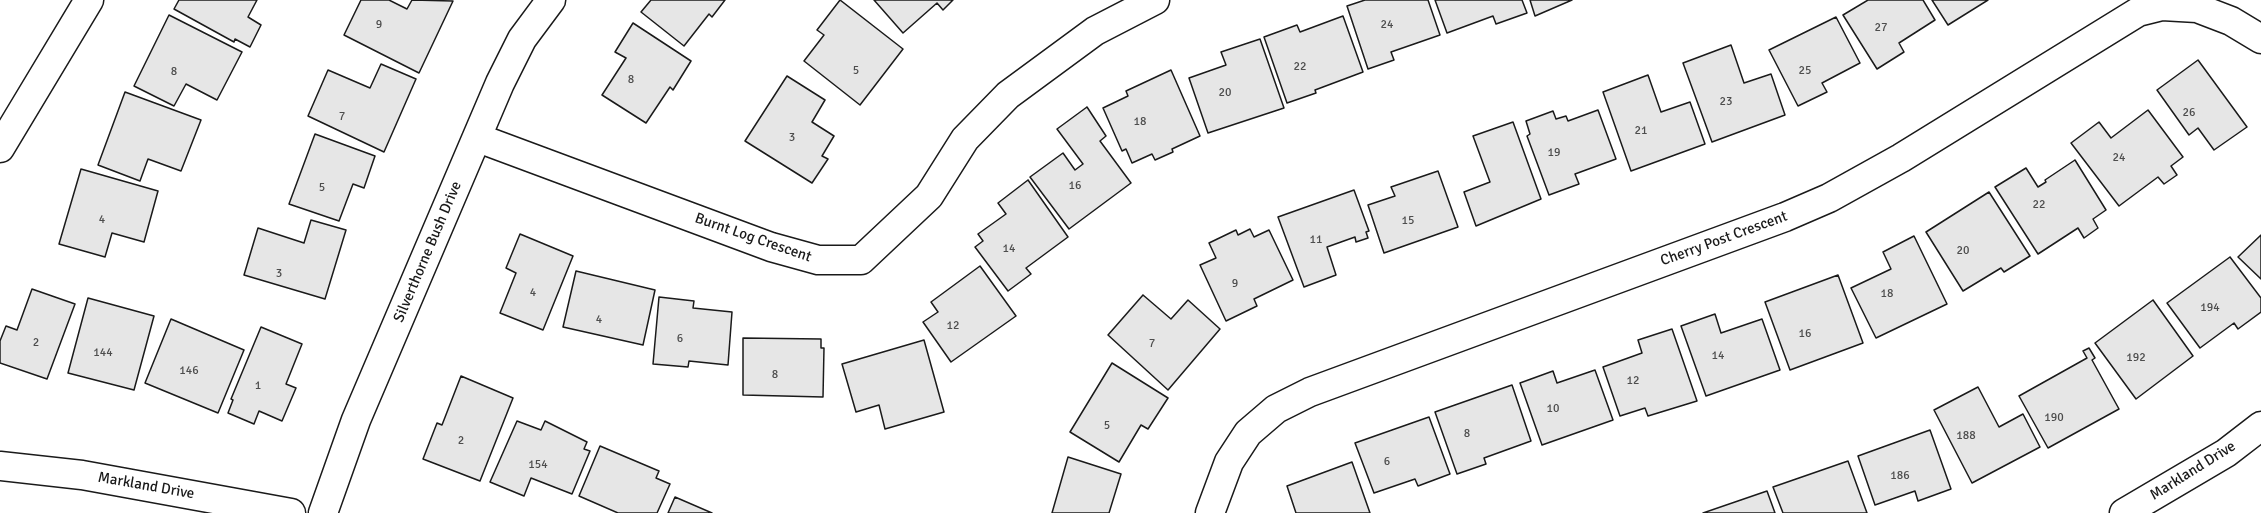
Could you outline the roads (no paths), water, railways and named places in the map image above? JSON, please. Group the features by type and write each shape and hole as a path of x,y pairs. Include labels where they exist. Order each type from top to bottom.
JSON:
{"street":[{"path":"0,148 89,0"},
{"name":"Silverthorne Bush Drive","path":"323,513 356,420 500,83 522,39 551,0"},
{"name":"Burnt Log Crescent","path":"478,138 771,247 818,260 861,260 929,196 965,139 1008,95 1095,31 1155,0"},
{"name":"Cherry Post Crescent","path":"1210,513 1229,462 1248,433 1275,409 1310,392 1785,217 1829,198 1901,158 2138,12 2162,6 2197,8 2231,21 2261,39"},
{"name":"Markland Drive","path":"2124,513 2226,453 2261,426"},
{"name":"Markland Drive","path":"0,466 82,475 286,512"}]}
